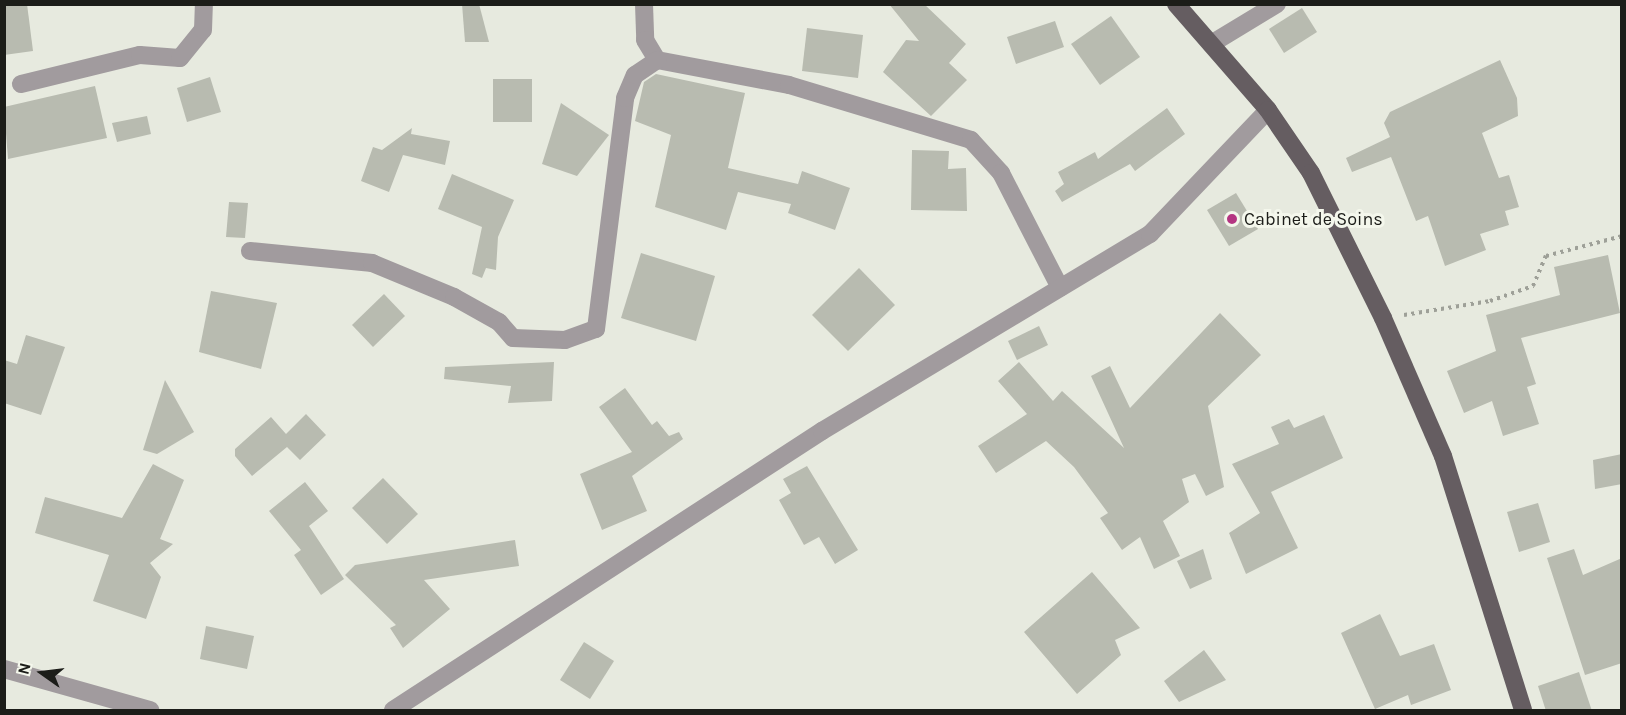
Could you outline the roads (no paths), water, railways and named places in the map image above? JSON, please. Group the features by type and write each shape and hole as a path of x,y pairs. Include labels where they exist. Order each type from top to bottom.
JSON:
{"main road":[{"path":"1176,4 1268,110 1311,173 1383,318 1443,456 1523,711"}],"street":[{"path":"21,84 140,55 180,58 203,30 204,4"},
{"path":"644,4 645,39 657,60"},
{"path":"1211,44 1277,4"},
{"path":"250,251 372,263 454,297 499,322 513,338 565,340 596,329 625,98 634,75 657,60 789,86 971,140 1001,173 1060,288"},
{"path":"393,711 822,431 1150,234 1268,110"},
{"path":"4,669 150,711"}],"place":[{"name":"Cabinet de Soins","path":"1232,219"}]}
